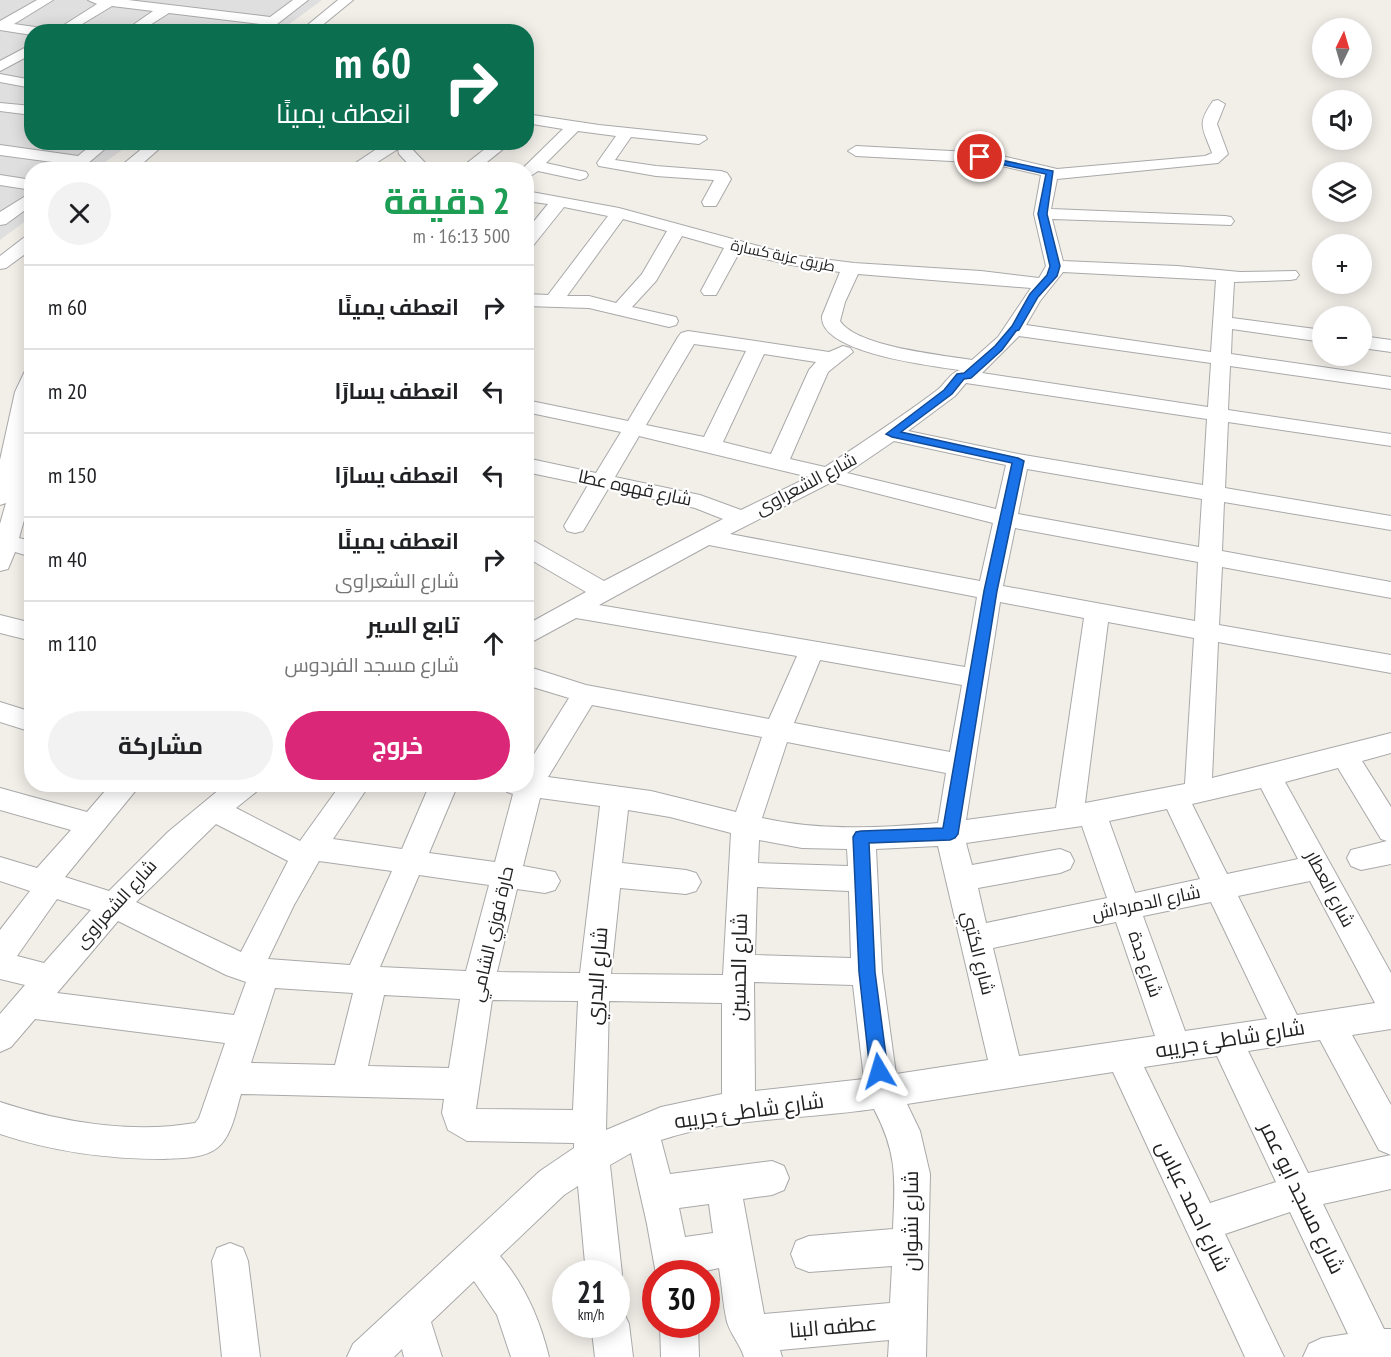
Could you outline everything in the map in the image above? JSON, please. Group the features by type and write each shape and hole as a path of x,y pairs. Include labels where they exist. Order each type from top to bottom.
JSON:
{"street":[{"path":"1,31 46,0"},
{"path":"95,0 273,21"},
{"path":"183,10 199,0"},
{"path":"315,24 346,0"},
{"path":"72,24 111,1"},
{"path":"275,3 298,2"},
{"path":"268,24 298,2"},
{"path":"141,24 166,8"},
{"path":"200,23 207,24"},
{"path":"1,31 24,32"},
{"path":"1,31 24,36"},
{"path":"0,67 24,53"},
{"path":"0,78 24,82"},
{"path":"0,96 24,85"},
{"path":"856,151 989,158 1050,173 1166,166 1212,160 1220,154 1208,125 1211,112 1218,104"},
{"path":"0,106 24,108"},
{"path":"534,121 626,133 699,139"},
{"path":"534,167 573,127"},
{"path":"626,133 605,163 656,171 721,176 723,178 710,202"},
{"path":"0,150 60,162"},
{"path":"79,162 95,150"},
{"path":"134,162 149,150"},
{"path":"370,162 396,150"},
{"path":"385,162 400,150"},
{"path":"477,162 494,150"},
{"path":"534,170 580,174"},
{"path":"1050,173 1043,222 1049,275 1177,271 1225,276 1290,275"},
{"path":"0,180 24,183"},
{"name":"طريق عزبة كسارة","path":"534,197 619,213 790,260 851,269 990,277 1049,275"},
{"path":"534,233 560,201"},
{"path":"554,300 619,213"},
{"path":"0,264 18,218"},
{"path":"1043,222 1225,221"},
{"path":"1043,222 1108,231"},
{"path":"621,308 650,277 677,229"},
{"path":"710,291 734,246"},
{"path":"851,269 833,310 832,326 850,340 969,372 1217,414 1391,440"},
{"name":"شارع الشعراوى","path":"534,625 571,609 705,537 827,476 892,434 948,392 998,348 1012,329 1016,328 1031,300 1049,275"},
{"path":"1225,276 1207,630 1186,795 1219,888 1289,1031"},
{"path":"534,300 589,302 669,321"},
{"path":"1223,322 1312,334"},
{"path":"1012,329 1391,384"},
{"path":"575,526 688,337 831,358"},
{"path":"1372,343 1391,346"},
{"path":"711,445 758,346"},
{"path":"777,462 819,370 831,358 857,349 880,348"},
{"path":"24,398 3,552 24,550"},
{"path":"534,408 711,445 827,476 1006,519 1391,590"},
{"path":"892,434 1018,461 1391,523"},
{"path":"0,498 15,453"},
{"path":"950,834 990,591 1018,461"},
{"name":"شارع قهوه عطا","path":"534,467 700,502 740,519"},
{"path":"705,537 1097,612 1391,664"},
{"path":"534,551 603,591"},
{"path":"571,609 976,678"},
{"path":"1081,815 1097,612"},
{"path":"0,624 24,630"},
{"name":"شارع الحسين","path":"739,1109 738,978 745,826 777,731 812,651"},
{"path":"534,678 585,694 962,765"},
{"name":"حارة فوزي الشامي","path":"534,769 585,694"},
{"path":"0,712 24,720"},
{"path":"534,786 671,806 745,826 802,836 950,834 1081,815 1186,795 1391,743"},
{"path":"1345,756 1391,831"},
{"name":"شارع العطار","path":"1268,776 1318,867 1390,1013"},
{"path":"0,954 47,883 121,792"},
{"name":"شارع الشعراوى","path":"0,1037 114,905 162,854 213,809 236,792"},
{"path":"0,1118 38,1130 89,1140 142,1143 198,1140 205,1137 213,1128 245,1031 256,971 271,918 308,853 351,792"},
{"path":"348,1081 366,980 410,862 441,792"},
{"name":"حارة فوزي الشامي","path":"522,792 506,875 478,986 459,1116 461,1121 467,1125 590,1141"},
{"name":"شارع البدري","path":"603,1260 590,1141 594,987 615,797"},
{"path":"0,799 92,825"},
{"path":"213,809 308,853 410,862 545,881"},
{"name":"شارع جدة","path":"1081,815 1125,908 1175,1048"},
{"name":"شارع الكتبي","path":"950,834 1007,1073"},
{"path":"861,837 867,972 882,1091"},
{"path":"1361,858 1391,852"},
{"path":"960,879 1060,861"},
{"name":"شارع الدمرداش","path":"975,939 1318,867"},
{"path":"0,869 114,905 256,971 478,986 594,987 867,972"},
{"path":"606,874 686,882"},
{"path":"742,874 863,879"},
{"path":"0,965 51,978"},
{"path":"28,1004 245,1031"},
{"name":"شارع شاطئ جريبه","path":"366,1357 552,1183 590,1141 642,1130 699,1114 801,1104 1289,1031 1390,1013"},
{"path":"1328,1024 1391,1138"},
{"name":"شارع مسجد ابو عمر","path":"1226,1040 1299,1192 1381,1351"},
{"name":"شارع احمد عباس","path":"1121,1056 1265,1357"},
{"path":"229,1078 463,1084"},
{"name":"شارع نشوان","path":"882,1091 903,1131 911,1159 912,1246 907,1357"},
{"path":"642,1130 672,1260"},
{"path":"1201,1224 1299,1192 1391,1172"},
{"path":"658,1193 772,1178"},
{"path":"723,1184 746,1322 759,1345"},
{"path":"810,1254 912,1246"},
{"path":"691,1260 734,1248"},
{"path":"475,1256 496,1279 509,1299 520,1321 530,1357"},
{"path":"230,1261 241,1357"},
{"path":"411,1316 423,1357"},
{"name":"عطفه البنا","path":"759,1345 910,1320"},
{"path":"612,1338 614,1357"},
{"path":"679,1338 680,1357"},
{"path":"1322,1357 1381,1351"}],"shaded area":[{"path":"0,0 322,0 289,24 24,24 24,150 122,150 105,162 24,162 24,222 0,240"}],"route":[{"path":"879,1071 867,972 861,837 950,834 990,591 1018,461 892,434 948,392 961,376 967,376 992,355 1012,329 1016,328 1028,304 1052,276 1055,266 1042,214 1050,173 980,157"}]}
